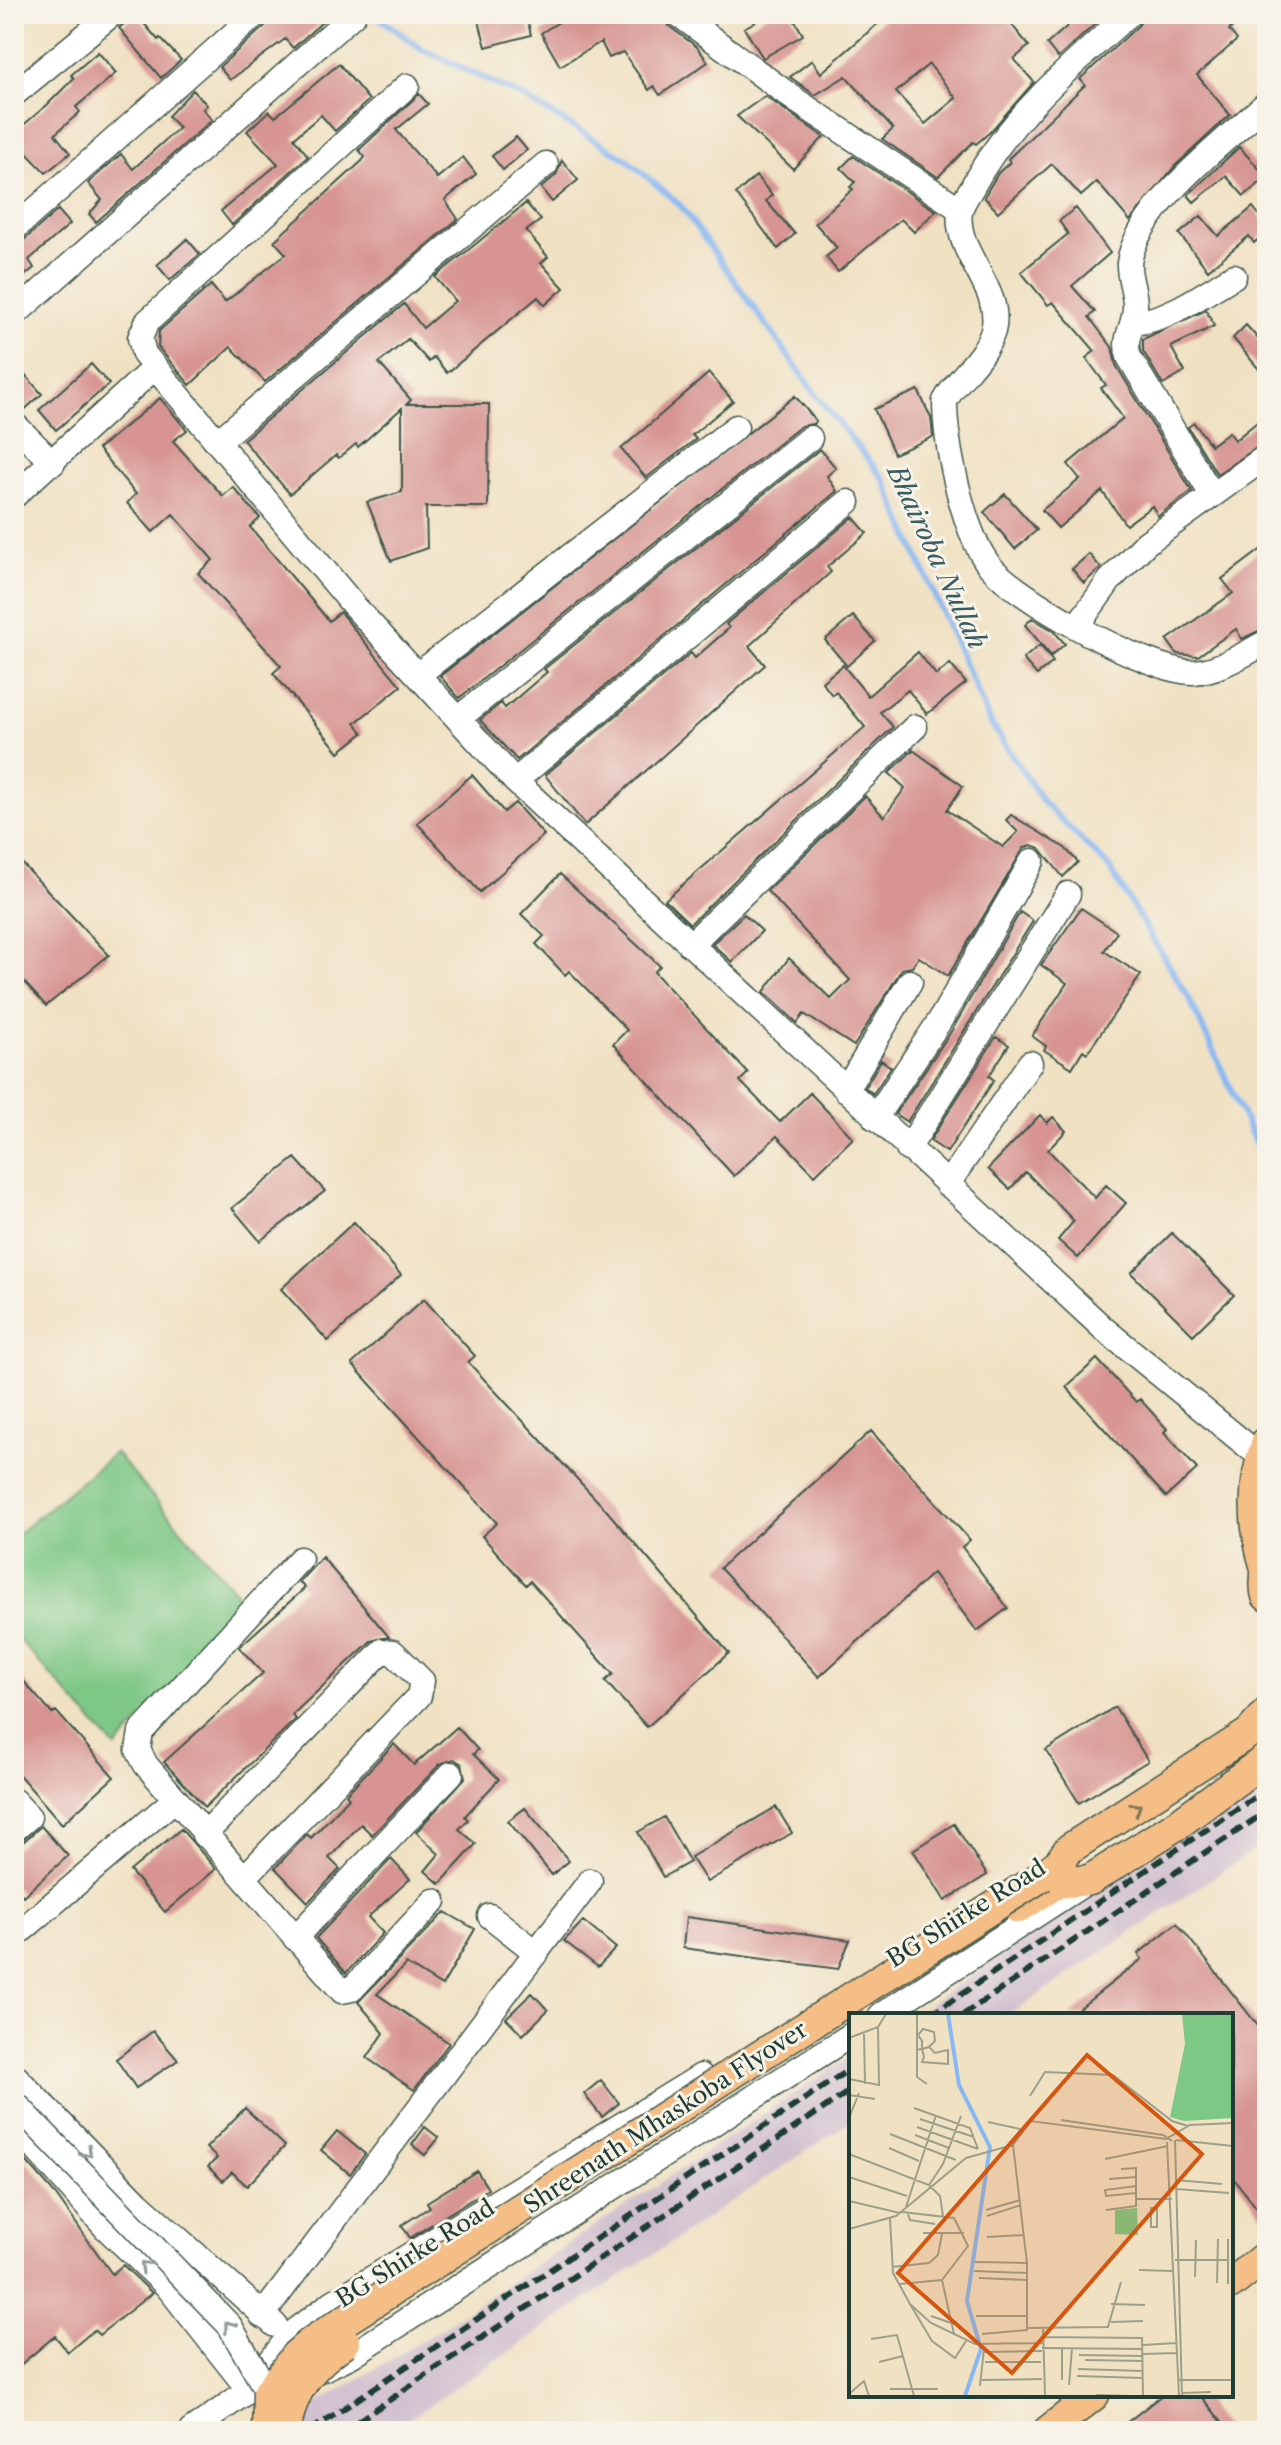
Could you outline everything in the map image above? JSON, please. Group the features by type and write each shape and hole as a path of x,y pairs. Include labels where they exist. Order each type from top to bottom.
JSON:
{"main road":[{"path":"1264,1449 1255,1485 1255,1517 1260,1553 1267,1567 1267,1596"},
{"name":"Shreenath Mhaskoba Flyover","path":"854,2013 1050,1880 1069,1849 1201,1767 1249,1733 1267,1713"},
{"path":"1090,1880 1178,1824 1267,1758"},
{"name":"Shreenath Mhaskoba Flyover","path":"258,2392 311,2342 1050,1880 1090,1880"},
{"name":"Shreenath Mhaskoba Flyover","path":"286,2431 288,2411 298,2385 326,2355 849,2016"},
{"path":"1233,2282 1267,2255"},
{"path":"258,2392 267,2431"},
{"path":"1048,2431 1091,2397"}],"street":[{"path":"14,94 112,14"},
{"path":"14,229 256,14"},
{"path":"678,14 797,101 960,209"},
{"path":"1129,14 1027,111 986,162 960,209 961,236 995,311 993,332 945,401 967,522 986,561 1011,587 1077,626 1167,669 1194,672 1222,665 1267,642"},
{"path":"14,315 344,18"},
{"path":"407,86 147,322 140,338 144,354 355,607 460,717 515,781 908,1149 1161,1379 1264,1449"},
{"path":"1212,495 1129,357 1125,344 1133,323 1135,305 1129,265 1135,239 1157,209 1267,103"},
{"path":"217,442 546,164"},
{"path":"1133,323 1148,321 1181,307 1234,276"},
{"path":"14,496 154,368"},
{"path":"14,424 53,463"},
{"path":"419,674 736,427"},
{"path":"460,717 810,438"},
{"path":"1077,626 1110,580 1146,543 1267,456"},
{"path":"515,781 848,502"},
{"path":"690,945 915,727"},
{"path":"875,1118 939,1022 1032,861"},
{"path":"908,1149 1068,894"},
{"path":"846,1090 910,982"},
{"path":"947,1185 1030,1063"},
{"path":"300,1559 141,1732 138,1750 146,1765 204,1835 245,1877 338,1987 347,1992 434,1901"},
{"path":"204,1835 382,1651 393,1652 422,1681 419,1696 245,1877"},
{"path":"295,1938 451,1774"},
{"path":"14,1937 174,1800"},
{"path":"14,1801 29,1817 14,1830"},
{"name":"BG Shirke Road","path":"191,2431 258,2392 267,2361 290,2335 332,2303 1069,1849"},
{"path":"884,2013 1090,1880"},
{"path":"262,2316 590,1881"},
{"path":"490,1916 537,1953"},
{"path":"267,2361 317,2371 352,2355 849,2036"},
{"path":"14,2075 138,2203 262,2316 290,2335"},
{"path":"14,2102 230,2326 258,2392"},
{"path":"18,2135 106,2228 167,2286 258,2392"}],"shaded area":[{"path":"1267,1780 1267,1841 1012,2013 916,2013"},
{"path":"849,2057 849,2122 391,2431 271,2431 422,2341"}],"green space":[{"path":"115,1453 246,1604 116,1748 14,1634 14,1537"}],"building":[{"path":"136,14 158,40 160,38 181,60 161,78 119,28"},
{"path":"271,14 314,14 322,22 293,48 285,39 230,80 219,67 266,25"},
{"path":"477,14 526,14 531,35 486,47"},
{"path":"572,14 663,14 669,26 697,47 708,62 660,95 654,86 649,90 623,52 609,58 601,42 560,66 541,33"},
{"path":"769,14 791,14 803,35 763,58 744,28"},
{"path":"889,14 1003,14 1029,46 1014,59 1034,82 990,132 976,144 973,142 938,177 882,139 893,129 846,76 815,95 790,77 812,60 821,73","holes":["929,64 956,98 925,124 896,92"]},
{"path":"1081,14 1106,14 1058,58 1047,44"},
{"path":"1144,14 1249,14 1229,30 1237,40 1197,75 1230,115 1175,166 1130,221 1097,182 1081,196 1052,164 998,212 984,197 998,173 1010,162 1008,159 1085,85 1080,79 1139,25"},
{"path":"98,52 116,73 76,107 80,112 55,134 70,153 46,173 14,140 14,133 47,105 74,78 71,75"},
{"path":"339,64 369,100 335,131 321,115 294,138 308,156 232,225 221,211 278,164 247,131 269,111 275,117"},
{"path":"193,90 207,105 203,109 212,120 96,222 89,214 102,200 88,183 121,154 133,169 179,128 168,116"},
{"path":"419,94 428,104 396,130 437,178 463,157 476,174 445,200 458,219 265,382 231,347 190,385 158,347 159,331 211,285 225,302 286,254 274,241 362,161 365,157 359,150"},
{"path":"765,96 824,137 793,169 737,116"},
{"path":"516,137 527,150 503,170 492,156"},
{"path":"1239,147 1267,177 1244,196 1226,176 1194,202 1188,195"},
{"path":"853,156 936,211 914,232 901,219 838,272 826,257 837,248 815,223 853,189 850,187 855,182 841,168"},
{"path":"562,160 578,180 552,202 541,188 556,175"},
{"path":"756,176 772,195 766,201 795,234 778,249 736,194"},
{"path":"526,203 541,220 526,231 548,257 541,263 564,288 545,305 538,297 447,373 434,357 429,362 408,339 379,363 411,400 407,404 489,404 488,507 426,507 427,548 391,561 367,502 402,492 402,408 358,447 356,444 339,458 336,455 290,494 243,440 404,304 423,328 455,301 435,277"},
{"path":"1253,207 1267,225 1267,232 1254,243 1249,236 1208,270 1179,234 1201,216 1218,236"},
{"path":"1076,208 1110,253 1072,286 1095,312 1089,317 1112,347 1116,365 1192,491 1158,516 1152,506 1126,525 1102,491 1058,528 1042,510 1080,479 1068,464 1123,418 1101,388 1106,385 1086,358 1095,351 1053,302 1048,305 1021,272 1068,234 1059,221"},
{"path":"58,210 70,224 29,260 34,268 14,284 14,244 24,240"},
{"path":"187,239 200,254 170,280 157,265"},
{"path":"1206,310 1214,326 1171,347 1185,372 1163,385 1143,351 1143,339"},
{"path":"1246,325 1267,349 1267,379 1233,338"},
{"path":"14,362 42,394 22,412 14,409"},
{"path":"91,364 109,384 56,430 39,410"},
{"path":"709,373 733,401 692,435 696,439 646,478 621,449"},
{"path":"918,390 931,418 933,437 894,454 874,409"},
{"path":"795,396 816,421 813,424 801,426 459,698 440,676"},
{"path":"160,398 187,430 173,441 223,496 233,487 260,518 250,527 329,621 340,612 401,686 355,723 363,733 339,752 273,673 281,666 198,573 213,560 173,514 153,532 127,503 136,494 98,449"},
{"path":"1267,414 1267,441 1217,474 1188,427 1194,423 1211,445 1229,432 1235,440"},
{"path":"820,449 836,468 827,476 837,491 517,760 480,720 501,703 505,708 547,672 544,669"},
{"path":"1005,494 1037,530 1015,549 984,512"},
{"path":"853,517 867,533 827,567 831,572 749,646 765,665 585,825 545,775 691,653 695,658 729,628 726,624"},
{"path":"1267,545 1267,627 1242,639 1236,629 1198,656 1177,654 1167,640 1233,593 1222,579"},
{"path":"1089,554 1101,568 1084,583 1072,569"},
{"path":"853,616 875,641 847,666 825,640"},
{"path":"1032,618 1054,631 1065,644 1051,656 1025,625"},
{"path":"1040,645 1053,662 1037,675 1023,659"},
{"path":"918,652 936,675 950,664 966,683 927,714 908,690 880,712 893,727 690,924 665,900 865,727 836,692 832,695 822,682 843,665 868,696"},
{"path":"913,750 963,786 947,810 1003,847 1018,832 1006,820 1011,815 1065,848 1078,862 1063,877 1040,848 1031,845 1024,848 948,976 919,957 912,967 902,969 854,1046 804,1014 797,1023 764,992 789,958 831,999 850,980 767,891 865,796 884,817 905,788 889,773"},
{"path":"472,775 504,812 515,803 544,835 480,892 417,823"},
{"path":"14,855 109,955 46,1006 14,971"},
{"path":"560,874 660,966 654,972 748,1073 740,1081 780,1122 810,1093 853,1138 815,1175 777,1136 734,1176 613,1044 627,1030 569,971 565,975 536,944 544,936 521,914"},
{"path":"1081,908 1117,932 1104,951 1141,975 1087,1053 1083,1050 1072,1068 1044,1050 1046,1046 1032,1036 1067,983 1041,965"},
{"path":"1020,912 1033,921 907,1122 895,1114 952,1030"},
{"path":"744,914 762,931 732,962 712,944"},
{"path":"996,1037 1009,1045 989,1076 994,1080 947,1152 930,1141"},
{"path":"881,1060 891,1067 873,1094 865,1087"},
{"path":"1040,1115 1047,1123 1053,1117 1066,1131 1048,1150 1095,1198 1106,1185 1126,1203 1078,1258 1058,1240 1074,1221 1026,1172 1010,1189 988,1169"},
{"path":"295,1158 325,1191 260,1241 232,1208"},
{"path":"354,1222 401,1275 328,1341 281,1289"},
{"path":"1172,1233 1234,1295 1193,1335 1131,1273"},
{"path":"424,1299 475,1356 468,1362 607,1511 729,1653 647,1727 605,1681 613,1674 530,1581 526,1585 482,1536 497,1523 352,1364"},
{"path":"1097,1359 1136,1402 1140,1399 1197,1469 1166,1497 1066,1387"},
{"path":"871,1431 970,1540 962,1547 1008,1608 977,1631 933,1573 819,1677 720,1568"},
{"path":"322,1557 389,1637 371,1641 292,1715 296,1719 205,1807 164,1762 263,1673 239,1647 305,1588 299,1582"},
{"path":"14,1670 52,1714 56,1711 114,1777 62,1824 14,1769"},
{"path":"1115,1707 1148,1761 1079,1803 1046,1750"},
{"path":"457,1727 478,1750 473,1754 499,1779 465,1816 468,1820 459,1829 476,1844 440,1884 425,1871 439,1854 416,1832 465,1778 462,1764 454,1759 440,1764 372,1835 361,1824 329,1858 340,1869 308,1902 275,1868 307,1834 311,1838 349,1798 346,1794 394,1744 414,1765"},
{"path":"776,1807 792,1833 707,1882 691,1857"},
{"path":"525,1808 569,1861 552,1875 508,1821"},
{"path":"664,1817 690,1862 663,1877 638,1832"},
{"path":"954,1824 987,1875 945,1901 913,1850"},
{"path":"41,1826 68,1856 23,1896 14,1886 14,1850"},
{"path":"181,1829 216,1869 165,1912 130,1871"},
{"path":"391,1859 410,1879 368,1917 383,1933 346,1973 316,1938"},
{"path":"445,1912 475,1929 442,1986 406,1964 377,1994 449,2043 414,2090 367,2058 384,2033 358,2002"},
{"path":"686,1917 850,1940 838,1969 683,1948"},
{"path":"583,1921 616,1948 598,1967 564,1941"},
{"path":"1177,1923 1259,2027 1267,2021 1267,2221 1233,2178 1233,2013 1074,2013 1142,1959 1138,1954"},
{"path":"532,1993 548,2010 523,2035 506,2018"},
{"path":"153,2031 178,2060 136,2088 116,2059"},
{"path":"601,2080 619,2103 602,2117 584,2094"},
{"path":"245,2108 285,2146 247,2186 232,2172 223,2181 208,2167 217,2158 206,2148"},
{"path":"425,2127 439,2138 425,2155 412,2145"},
{"path":"337,2131 365,2154 350,2174 321,2150"},
{"path":"14,2147 56,2195 112,2274 123,2265 152,2293 99,2335 94,2330 68,2352 55,2336 14,2370"},
{"path":"477,2171 488,2189 410,2238 402,2225 430,2207 427,2202"},
{"path":"1159,2397 1202,2397 1229,2431 1116,2431"}],"waterway":[{"name":"Bhairoba Nullah","path":"374,14 422,49 523,97 625,158 681,206 820,400 884,479 990,722 1043,802 1108,866 1189,998 1267,1168"}],"railway":[{"path":"933,2013 1267,1789"},
{"path":"966,2013 1267,1811"},
{"path":"310,2431 849,2069"},
{"path":"343,2431 849,2091"}]}
